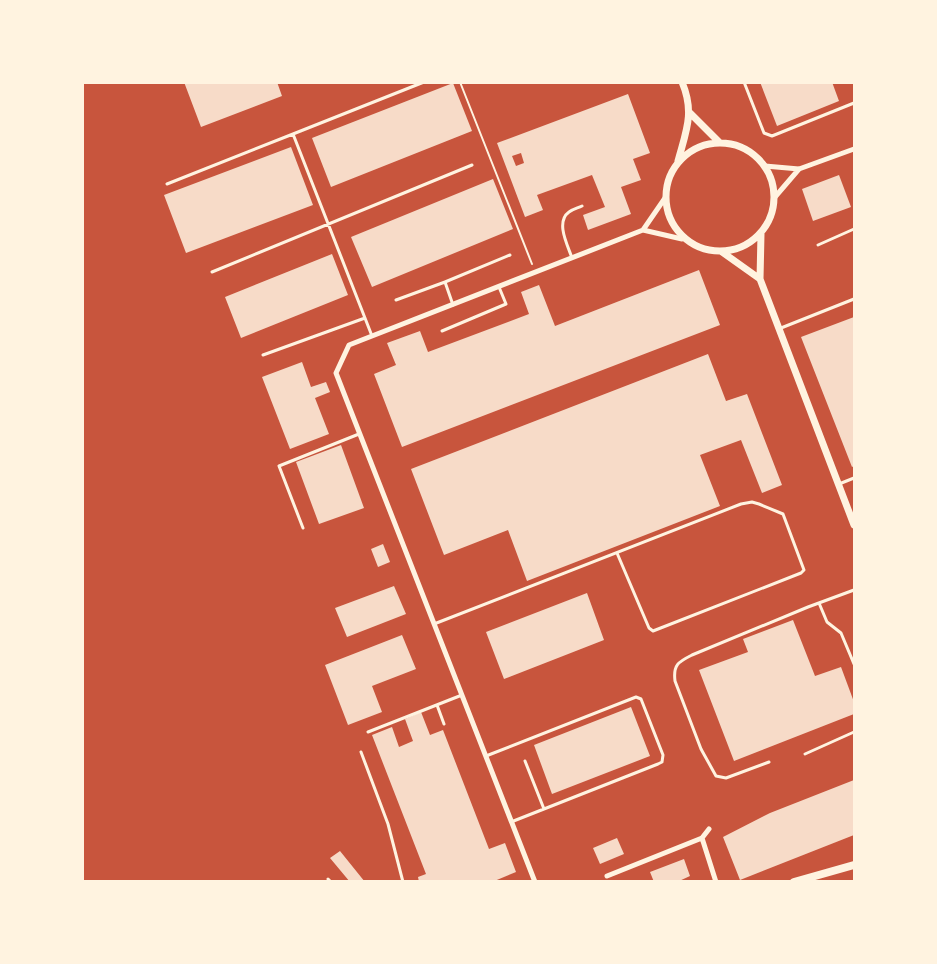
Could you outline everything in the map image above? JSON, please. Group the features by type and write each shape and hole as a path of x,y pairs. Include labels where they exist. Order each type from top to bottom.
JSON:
{"main road":[{"path":"794,882 855,866"}],"street":[{"path":"643,230 664,198 669,176 678,161 690,113 682,82"},
{"path":"690,113 719,142"},
{"path":"678,161 704,144 719,142 733,144 749,151 765,165 770,174 775,197 772,212 760,234 740,248 722,252"},
{"path":"765,165 799,169 855,150"},
{"path":"775,197 799,169"},
{"path":"664,198 669,218 682,239"},
{"path":"535,882 336,373 349,345 643,230 722,252 760,279"},
{"path":"760,234 760,279 855,525"},
{"path":"607,876 702,838 709,830"},
{"path":"702,838 716,882"}],"lane":[{"path":"167,184 424,82"},
{"path":"744,82 764,133 772,136 855,103"},
{"path":"293,134 372,336"},
{"path":"212,272 472,165"},
{"path":"572,258 563,231 564,218 568,212 582,206"},
{"path":"818,245 855,229"},
{"path":"396,300 510,255"},
{"path":"445,282 453,305"},
{"path":"442,331 506,304 499,286"},
{"path":"779,328 855,299"},
{"path":"263,355 365,318"},
{"path":"303,528 279,466 359,434"},
{"path":"839,484 855,478"},
{"path":"434,624 741,504 752,502 783,514 804,570 653,631 648,628 617,553"},
{"path":"769,762 726,778 716,776 701,749 675,681 674,669 678,662 855,590"},
{"path":"819,603 827,622 841,633 855,664"},
{"path":"368,732 462,695"},
{"path":"486,756 632,697 639,697 663,755 662,762 511,822"},
{"path":"437,705 444,724"},
{"path":"805,754 855,732"},
{"path":"361,752 388,824 403,882"},
{"path":"525,761 544,809"}],"path":[{"path":"460,82 535,273"}],"building":[{"path":"184,82 277,82 282,96 201,127"},
{"path":"760,82 832,82 839,101 777,126"},
{"path":"453,83 472,131 331,187 312,138"},
{"path":"628,94 650,153 633,159 641,180 621,187 631,214 588,230 583,215 605,207 592,175 537,195 543,210 525,217 497,143","holes":["521,153 524,163 516,166 512,156"]},
{"path":"291,147 313,205 186,253 164,195"},
{"path":"839,175 851,207 813,221 802,189"},
{"path":"493,179 513,229 372,287 351,237"},
{"path":"332,254 348,295 241,338 225,297"},
{"path":"699,270 720,325 402,447 374,374 396,365 387,343 420,331 428,352 529,314 521,292 539,285 555,326"},
{"path":"854,317 854,466 852,467 801,337"},
{"path":"708,354 726,401 747,394 782,485 762,493 741,440 700,455 720,506 527,581 508,530 444,555 411,469"},
{"path":"302,362 311,387 326,382 330,392 315,398 329,434 290,449 262,377"},
{"path":"341,445 364,508 319,524 296,462"},
{"path":"383,544 390,562 378,567 371,549"},
{"path":"394,586 406,614 347,637 335,608"},
{"path":"587,593 604,640 504,679 486,632"},
{"path":"793,620 815,676 841,667 854,702 854,714 734,761 699,670 748,652 743,639"},
{"path":"402,635 416,669 372,686 382,712 348,725 325,665"},
{"path":"631,707 650,756 552,794 534,745"},
{"path":"421,712 430,735 443,730 489,849 505,843 516,872 492,882 419,882 418,877 426,874 372,735 392,727 399,747 413,741 405,719"},
{"path":"854,780 854,835 740,880 723,837 770,813"},
{"path":"617,838 624,854 600,864 593,848"},
{"path":"340,851 365,882 350,882 330,858"},
{"path":"684,859 690,876 677,882 654,882 650,872"}]}
